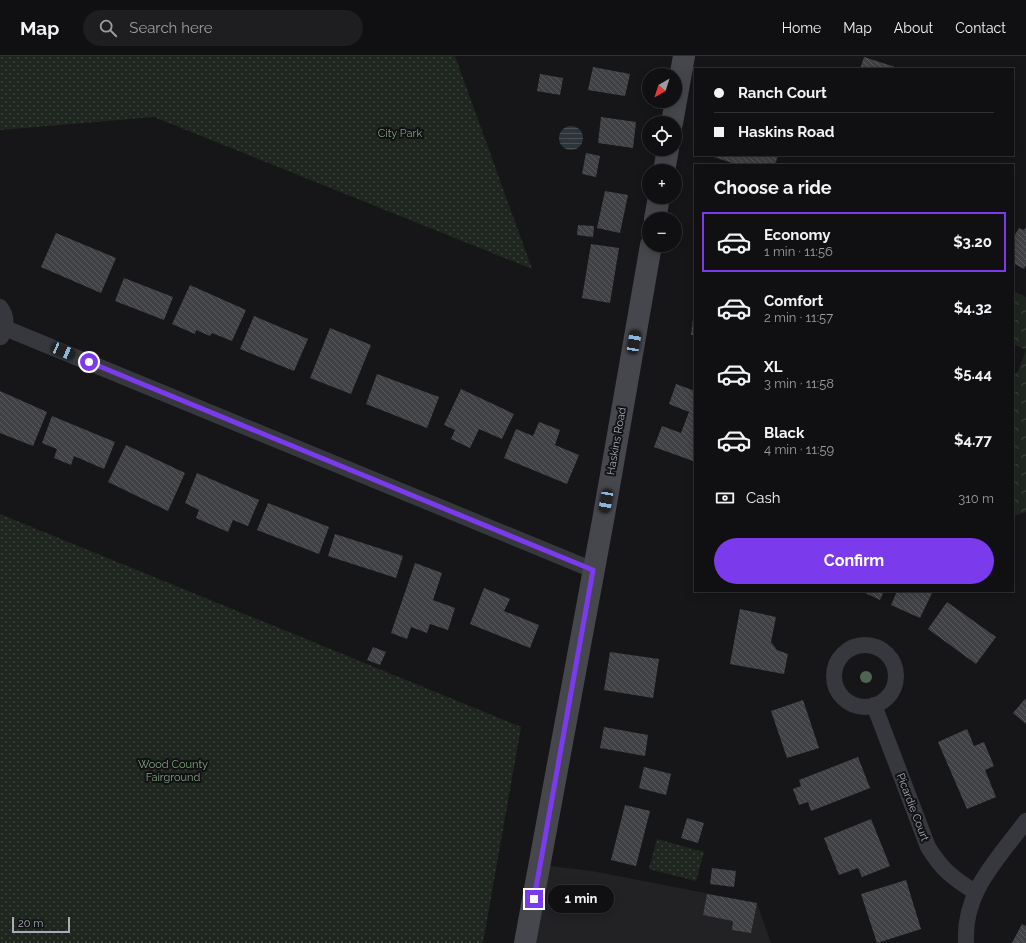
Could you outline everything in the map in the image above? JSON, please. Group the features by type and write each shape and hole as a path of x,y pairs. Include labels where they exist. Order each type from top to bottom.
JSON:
{"main road":[{"path":"673,116 684,56"},
{"name":"Haskins Road","path":"525,943 650,252"}],"street":[{"path":"0,306 6,320 3,333 593,570"},
{"name":"Picardie Court","path":"874,705 928,848 939,865 951,877 975,892"},
{"path":"966,943 965,928 972,898 1026,821"}],"shaded area":[{"path":"571,126 579,130 583,138 579,146 571,150 563,146 559,138 563,130"},
{"path":"550,866 592,871 757,903 771,943 535,943"}],"green space":[{"name":"City Park","path":"0,56 455,56 532,269 154,117 0,130"},
{"path":"1014,291 1026,297 1026,350 1014,344"},
{"path":"1026,350 1026,512 1014,516 1014,375 1018,371"},
{"name":"Wood County Fairground","path":"0,514 521,727 483,943 0,943"},
{"path":"657,839 704,852 696,881 649,869"}],"building":[{"path":"864,57 895,67 895,68 860,68"},
{"path":"593,67 630,74 625,96 588,90"},
{"path":"540,74 563,78 560,95 537,91"},
{"path":"601,117 636,122 633,148 598,143"},
{"path":"586,153 600,156 596,177 582,174"},
{"path":"711,156 778,156 775,164 735,164"},
{"path":"605,191 628,195 620,233 597,228"},
{"path":"578,225 594,226 593,237 577,235"},
{"path":"1026,227 1026,265 1024,269 1014,264 1014,236 1019,228 1024,230"},
{"path":"56,233 116,258 101,293 41,267"},
{"path":"591,244 619,248 610,303 582,298"},
{"path":"124,278 173,297 164,320 115,301"},
{"path":"190,285 246,310 232,341 212,333 210,336 196,330 195,334 172,324"},
{"path":"694,310 694,335 691,335"},
{"path":"254,316 308,339 294,371 240,349"},
{"path":"330,328 371,345 351,394 310,378"},
{"path":"377,374 439,397 427,428 366,404"},
{"path":"676,384 694,391 693,461 654,447 662,426 681,433 689,412 669,404"},
{"path":"461,389 514,414 502,439 479,429 470,448 451,439 455,430 444,425"},
{"path":"0,391 47,412 33,446 0,433"},
{"path":"52,416 115,442 104,469 74,456 71,465 54,458 57,449 42,443"},
{"path":"539,422 560,430 555,445 579,455 567,484 504,458 516,429 533,436"},
{"path":"126,445 185,473 168,511 108,482"},
{"path":"197,473 259,500 248,526 233,520 228,532 196,518 199,510 185,503"},
{"path":"268,503 329,527 319,554 257,530"},
{"path":"335,534 403,556 396,578 328,556"},
{"path":"415,563 442,573 433,600 455,608 448,630 430,624 427,633 411,627 407,639 391,633"},
{"path":"484,588 510,599 504,611 539,625 530,648 470,624"},
{"path":"863,592 884,592 880,600"},
{"path":"897,592 933,592 920,618 891,605"},
{"path":"947,602 996,637 976,664 928,629"},
{"path":"740,609 776,617 771,642 777,650 788,654 784,674 730,664"},
{"path":"373,647 386,652 380,665 367,660"},
{"path":"610,652 659,659 653,698 604,690"},
{"path":"1026,698 1026,724 1013,713"},
{"path":"803,700 819,748 787,758 771,711"},
{"path":"604,727 648,735 645,756 600,748"},
{"path":"967,729 974,746 984,742 994,766 985,770 996,797 967,809 938,742"},
{"path":"858,757 870,788 811,811 808,802 799,805 793,789 801,786 799,780"},
{"path":"644,767 671,774 666,795 639,788"},
{"path":"625,805 650,811 636,866 611,860"},
{"path":"687,818 704,823 698,843 681,838"},
{"path":"871,819 890,866 862,877 858,868 839,875 824,838"},
{"path":"712,868 736,871 734,887 710,884"},
{"path":"906,880 921,929 877,943 861,894"},
{"path":"707,894 757,903 751,933 732,930 733,921 703,915"},
{"path":"1022,924 1026,926 1026,943 1012,943"}],"route":[{"path":"89,362 593,570 534,899"}]}
